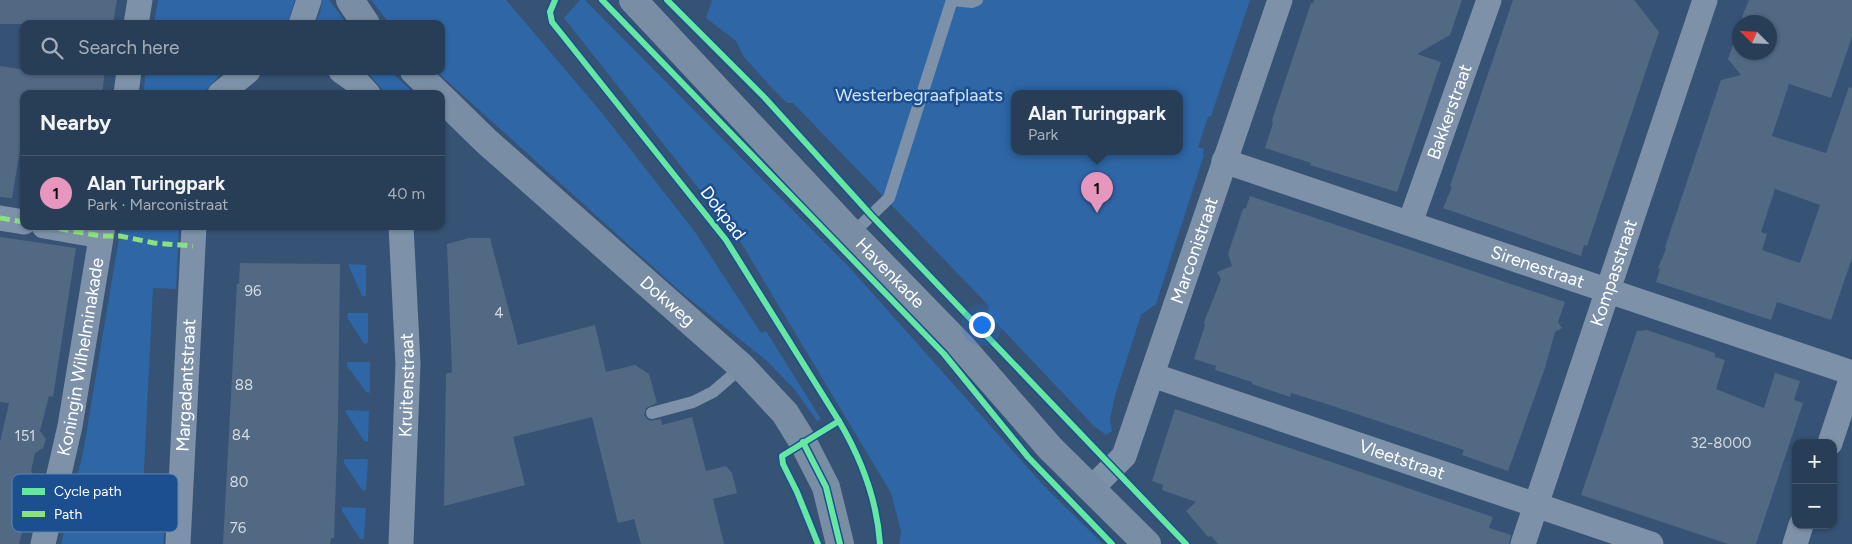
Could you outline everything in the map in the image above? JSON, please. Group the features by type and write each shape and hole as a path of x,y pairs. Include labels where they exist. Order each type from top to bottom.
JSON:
{"street":[{"path":"137,20 140,0"},
{"path":"302,20 309,0"},
{"path":"350,0 363,20"},
{"name":"Havenkade","path":"633,0 852,234 961,346 1050,448 1147,544"},
{"name":"Marconistraat","path":"1091,489 1124,456 1280,0"},
{"name":"Bakkerstraat","path":"1410,223 1489,0"},
{"name":"Kompasstraat","path":"1523,544 1705,0"},
{"path":"127,90 128,75"},
{"path":"225,90 243,75"},
{"path":"347,75 364,90"},
{"path":"418,75 434,90"},
{"name":"Dokweg","path":"445,101 486,141 742,367 779,407 803,442 826,487 840,544"},
{"name":"Sirenestraat","path":"1224,161 1852,375"},
{"path":"0,218 20,221"},
{"name":"Margadantstraat","path":"178,544 194,230"},
{"name":"Kruitenstraat","path":"401,230 408,364 401,544"},
{"name":"Koningin Wilhelminakade","path":"59,474 70,426 102,231"},
{"name":"Vleetstraat","path":"1152,375 1651,544"},
{"path":"1831,439 1852,375"},
{"path":"1795,544 1800,529"}],"lane":[{"path":"852,234 889,198 952,0 972,2 977,0"},
{"path":"652,413 693,402 713,392 742,367"}],"green space":[{"path":"158,0 295,0 288,20 155,20"},
{"path":"322,0 329,0 344,20 317,20"},
{"path":"371,0 506,0 602,113 695,232 761,333 766,331 821,419 817,421 795,390 768,362 682,293 440,75 445,75 445,20 387,20"},
{"path":"580,0 585,0 850,268 1045,487 1103,544 899,544 901,531 891,493 740,241 564,18"},
{"name":"Westerbegraafplaats","path":"712,0 1250,0 1211,116 1208,117 1198,147 1204,149 1204,155 1156,304 1141,315 1115,396 1110,419 1112,431 1106,435 1094,426 987,313 989,306 793,103 787,103 770,86 744,57 736,41 706,18"},
{"path":"145,75 220,75 206,90 144,90"},
{"path":"369,75 394,75 411,90 383,90"},
{"path":"120,230 179,230 176,289 153,288 144,474 78,474"},
{"path":"348,264 366,265 366,296 362,296"},
{"path":"348,313 368,313 368,343 364,344 347,317"},
{"path":"347,362 370,362 370,393 366,392 347,366"},
{"path":"346,410 369,411 368,442 364,441 346,413"},
{"path":"344,459 368,459 366,490 362,490 344,463"},
{"path":"342,507 366,508 364,539 360,539 342,511"},
{"path":"64,532 164,533 163,544 61,544"}],"building":[{"path":"0,0 117,0 114,20 20,20 20,24 0,24"},
{"path":"1314,0 1462,0 1450,35 1417,54 1441,62 1397,192 1310,165 1311,163 1265,148 1273,123 1272,120 1311,3"},
{"path":"1513,0 1634,0 1659,32 1587,246 1584,245 1581,256 1443,208 1452,187 1450,186"},
{"path":"1749,0 1852,0 1852,37 1831,98 1789,84 1772,136 1826,153 1849,87 1852,88 1852,258 1831,320 1777,302 1771,320 1656,282 1660,269 1658,268 1666,249 1665,247 1721,80 1741,75 1728,59 1732,48 1732,60 1777,60 1777,15 1743,15","holes":["1775,189 1820,205 1800,263 1762,250 1767,234 1761,232"]},
{"path":"0,66 20,69 20,75 104,75 103,90 20,90 20,150 12,198 0,197"},
{"path":"1250,196 1565,302 1558,322 1562,328 1555,332 1545,368 1508,471 1462,455 1464,450 1291,393 1290,397 1215,370 1216,366 1194,359 1205,325 1204,322 1221,279 1217,272 1232,266 1228,254 1243,209 1246,208"},
{"path":"0,237 76,248 53,397 49,396 40,431 46,439 43,448 35,453 31,471 33,474 12,474 12,532 22,532 19,544 0,544 0,442 9,403 0,402"},
{"path":"469,238 490,238 518,345 595,325 606,372 635,365 649,374 657,403 646,408 644,415 647,419 650,421 661,419 662,425 692,417 706,471 726,466 732,473 737,493 713,499 724,544 641,544 634,519 618,523 592,417 513,437 525,485 444,506 446,374 452,372 447,244"},
{"path":"240,263 340,264 334,538 331,538 330,544 223,544 237,283 239,284"},
{"path":"1647,330 1715,353 1715,357 1725,360 1716,389 1764,408 1775,373 1800,381 1794,400 1803,403 1756,544 1728,544 1581,495 1637,331"},
{"path":"1175,409 1493,517 1489,528 1511,535 1509,544 1218,544 1211,536 1208,537 1186,511 1196,502 1162,490 1163,485 1152,481"}],"marked path":[{"path":"0,218 20,221"},
{"path":"67,230 101,236 120,236 154,243 193,246"}],"cycle path":[{"name":"Dokpad","path":"555,0 550,12 552,22 726,240 839,421 855,450 867,480 876,511 880,544"},
{"path":"602,0 944,354 1028,457 1112,544"},
{"path":"667,0 765,98 871,215 1186,544"},
{"path":"818,544 797,492 783,464 782,456 839,421"},
{"path":"803,442 826,487 840,544"}],"place":[{"name":"Alan Turingpark","path":"1097,213"}]}
